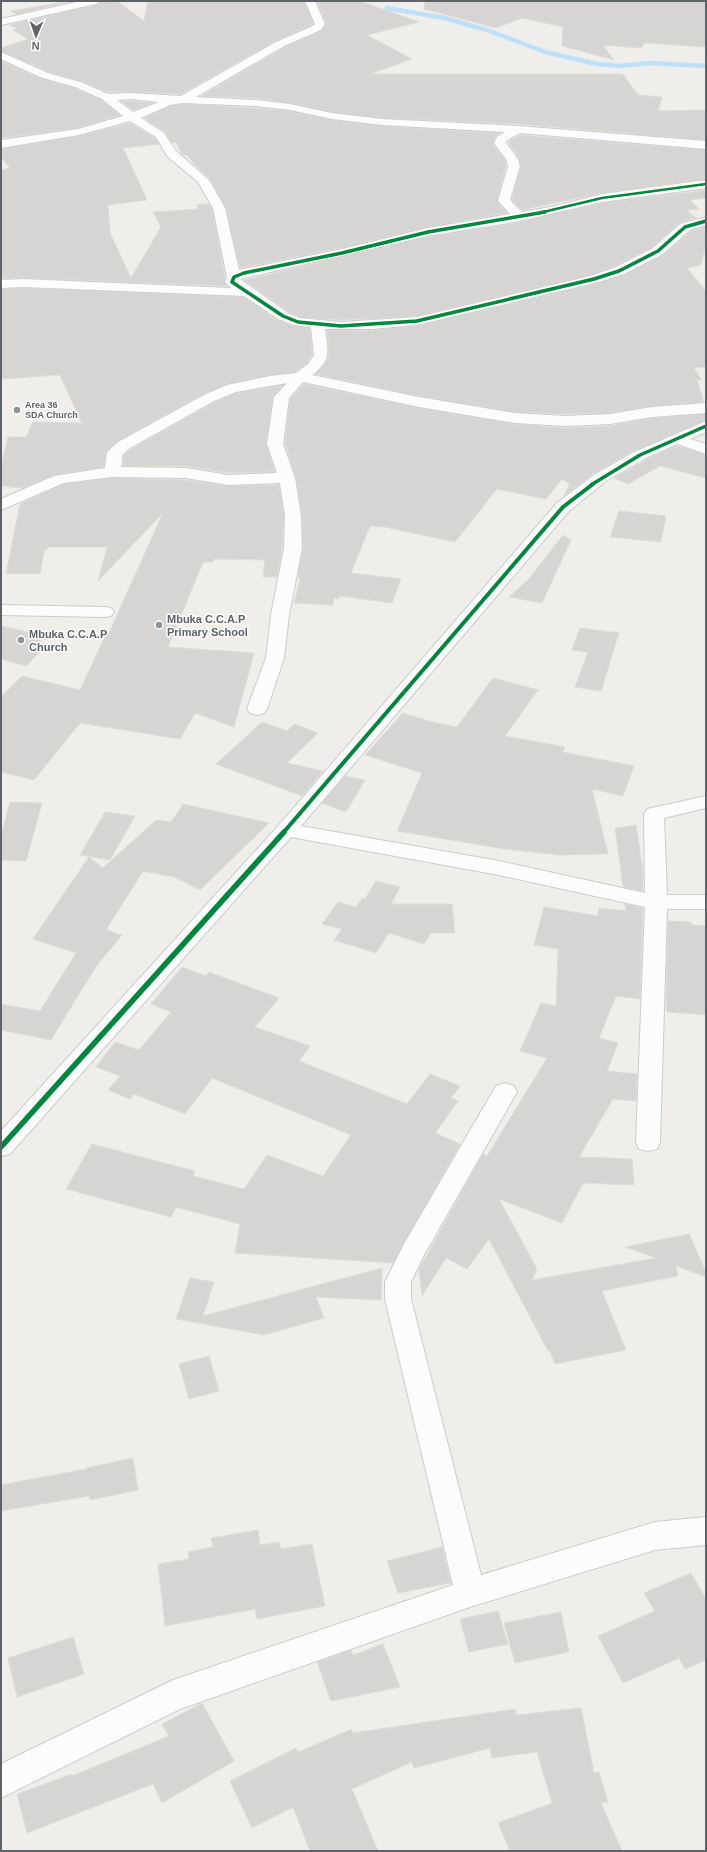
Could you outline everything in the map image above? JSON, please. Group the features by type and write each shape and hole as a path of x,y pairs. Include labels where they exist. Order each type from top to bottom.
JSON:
{"street":[{"path":"1,22 96,1"},
{"path":"1,144 79,132 132,117 168,102 183,100 280,44 300,34 317,28 320,24 310,1"},
{"path":"1,55 44,75 79,85 106,96 132,117 160,135 170,153 203,180 219,208 234,276 232,282 283,316 298,322 318,325 372,325 417,321 594,279 619,271 658,251 685,227 706,221"},
{"path":"106,96 132,96 276,106 338,117 382,122 518,129 706,145"},
{"path":"518,129 501,139 500,143 513,160 514,171 505,194 504,201 520,217"},
{"path":"234,276 342,253 428,232 520,217 602,198 706,184"},
{"path":"1,284 24,283 245,292"},
{"path":"258,709 275,658 280,615 293,548 293,516 287,478 275,444 282,396 300,377 313,367 321,355 318,325"},
{"path":"112,472 115,452 124,445 209,398 232,388 270,380 300,377 419,402 530,419 566,421 610,419 652,412 706,408"},
{"path":"1,1147 286,830 563,507 600,478 640,455 706,426"},
{"path":"676,439 706,449"},
{"path":"1,505 60,478 112,472 186,473 228,480 287,478"},
{"path":"1,610 105,612"},
{"path":"648,1142 656,902 654,814 706,802"},
{"path":"286,830 499,868 656,902 706,902"},
{"path":"470,1593 398,1299 398,1282 413,1251 505,1092"},
{"path":"1,1781 173,1696 470,1593 655,1536 706,1531"}],"building":[{"path":"74,1 16,14 11,11"},
{"path":"102,1 117,1 144,21 148,1 304,1 313,24 275,41 181,94 108,92 83,82 49,72 1,51 1,48 28,39 13,30 18,29 9,25 96,5"},
{"path":"317,1 360,1 419,22 367,35 412,59 370,74 623,74 638,95 662,97 658,111 706,110 706,140 518,124 382,118 332,112 290,103 256,98 201,96 285,47 322,31 326,23"},
{"path":"425,1 706,1 706,47 645,43 641,48 603,45 614,60 562,46 563,27 522,18 496,28 424,9"},
{"path":"1,61 39,78 74,88 101,100 120,115 78,128 1,138"},
{"path":"121,101 132,101 153,103 133,110"},
{"path":"183,104 290,111 332,120 382,126 500,133 496,136 493,144 505,160 506,166 497,201 507,213 428,227 342,248 240,268 226,208 210,179 187,155 182,155 176,142 172,143 165,132 144,118 170,106"},
{"path":"130,123 155,138 159,144 123,148 147,200 108,205 110,233 131,278 161,227 153,212 198,209 197,204 209,204 212,209 225,277 224,283 227,286 1,278 1,170 10,168 1,157 1,149 79,136"},
{"path":"520,135 706,150 706,179 602,193 522,210 512,200 521,166 519,158 508,142"},
{"path":"706,190 706,198 690,200 699,209 686,210 696,218 679,223 652,247 613,267 590,275 417,316 341,320 300,317 289,312 244,280 428,237 520,222 602,203"},
{"path":"706,227 706,246 701,265 687,268 706,291 706,367 694,368 702,380 697,380 704,402 652,406 610,413 566,414 515,412 419,396 315,374 324,365 329,355 327,330 372,330 417,326 599,283 624,275 664,255 691,231"},
{"path":"23,288 244,297 277,320 293,326 310,328 312,355 307,363 295,372 270,375 227,384 203,394 117,441 106,452 104,467 54,475 22,488 1,486 1,466 8,437 26,437 33,422 82,423 60,375 1,379 1,289"},
{"path":"304,384 419,408 515,424 566,428 610,426 652,418 706,414 706,420 633,451 593,474 564,496 570,484 562,479 546,499 497,489 455,542 385,527 370,526 351,573 401,579 392,603 340,596 339,599 334,598 333,605 294,603 300,578 298,578 303,548 302,516 296,478 285,444 290,399"},
{"path":"283,385 273,397 266,444 275,472 228,473 186,466 123,466 124,455 131,449 215,402 236,393"},
{"path":"677,446 706,455 706,478 660,466 628,484 614,478 647,459"},
{"path":"112,478 186,480 228,486 279,485 284,516 282,548 277,577 263,577 265,560 214,559 213,562 203,562 168,647 254,653 234,727 195,713 180,739 80,723 34,780 1,772 1,697 22,676 80,690 106,634 108,635 163,513 98,581 107,547 47,547 47,550 44,550 40,574 6,574 20,504 64,484"},
{"path":"619,511 666,516 661,542 610,537"},
{"path":"563,535 571,540 542,603 509,597 529,579"},
{"name":"Mbuka C.C.A.P Church","path":"1,626 45,636 37,645 45,647 26,666 1,659"},
{"path":"580,628 619,633 601,691 575,687 588,652 572,650"},
{"path":"493,678 538,690 505,736 565,747 563,752 634,766 623,796 592,789 608,854 558,855 505,849 397,831 422,773 365,755 403,713 432,722 457,727"},
{"path":"262,722 287,731 294,724 318,733 287,763 323,771 302,796 216,764"},
{"path":"345,776 365,780 346,812 322,803"},
{"path":"10,802 42,803 26,861 1,860 1,836"},
{"path":"183,804 269,823 200,890 174,877 143,871 106,930 122,935 97,965 51,1040 1,1030 1,1004 40,1011 76,953 33,939 89,857 103,868 156,820 171,822"},
{"path":"105,812 135,816 110,860 80,855"},
{"path":"636,825 643,871 643,891 623,887 615,828"},
{"path":"376,881 400,887 391,904 452,904 455,933 431,933 424,944 389,933 376,953 334,940 342,929 322,924 338,902 356,907 362,898 365,899"},
{"path":"625,904 643,908 640,999 616,996 599,1038 618,1043 607,1071 637,1074 636,1101 613,1099 579,1157 632,1159 634,1185 583,1183 562,1223 499,1199 537,1269 532,1280 656,1258 625,1247 689,1234 706,1272 706,1277 676,1266 678,1276 602,1291 626,1350 555,1364 550,1351 548,1351 489,1239 467,1269 446,1258 422,1296 419,1269 483,1154 487,1156 547,1058 520,1051 541,1003 556,1006 558,949 534,945 544,907 598,916 599,908 626,911"},
{"path":"668,921 691,922 692,925 706,926 706,1015 667,1012"},
{"path":"182,967 206,976 209,972 279,998 255,1027 310,1046 299,1061 407,1104 430,1074 460,1086 451,1098 458,1101 435,1133 460,1144 393,1263 235,1253 240,1224 176,1207 171,1217 66,1189 92,1144 195,1171 193,1176 244,1189 267,1155 323,1176 351,1135 212,1078 185,1114 134,1094 130,1099 108,1090 120,1076 96,1067 115,1042 139,1050 171,1012 151,1004"},
{"path":"382,1268 381,1300 316,1297 324,1318 264,1335 176,1319 190,1278 214,1282 203,1316"},
{"path":"209,1356 219,1391 189,1399 179,1364"},
{"path":"133,1458 138,1490 90,1500 89,1496 1,1511 1,1485 86,1469"},
{"path":"258,1530 260,1545 279,1542 281,1549 312,1544 325,1606 257,1619 255,1609 165,1626 158,1564 189,1559 188,1552 213,1547 211,1538"},
{"path":"442,1547 451,1583 398,1593 387,1561"},
{"path":"691,1573 706,1599 706,1660 685,1669 679,1658 623,1683 598,1636 655,1611 644,1593"},
{"path":"498,1611 508,1644 469,1652 460,1619"},
{"path":"561,1612 569,1652 515,1663 504,1623"},
{"path":"73,1637 84,1674 17,1697 8,1658"},
{"path":"383,1644 400,1687 331,1701 317,1662 351,1650 353,1655"},
{"path":"202,1703 234,1761 162,1803 153,1784 27,1833 17,1794 72,1774 72,1776 169,1736 162,1724"},
{"path":"581,1708 594,1773 599,1772 608,1802 601,1803 622,1851 510,1851 498,1823 552,1803 537,1752 492,1758 490,1748 414,1768 412,1762 352,1789 378,1851 310,1851 293,1807 252,1828 230,1781 296,1748 298,1752 352,1729 352,1733 515,1709 516,1715"}],"waterway":[{"path":"387,8 444,18 487,30 545,52 597,64 619,66 650,63 706,66"}],"cycle path":[{"path":"706,184 602,198 555,210 428,232 342,253 244,273 234,277 232,282 283,316 298,322 341,326 417,321 594,279 619,271 658,251 685,227 706,221"},
{"path":"1,1147 286,830 563,507 600,478 640,455 706,426"}],"place":[{"name":"Area 36 SDA Church","path":"17,410"},
{"name":"Mbuka C.C.A.P Primary School","path":"159,625"},
{"name":"Mbuka C.C.A.P Church","path":"21,640"}]}
